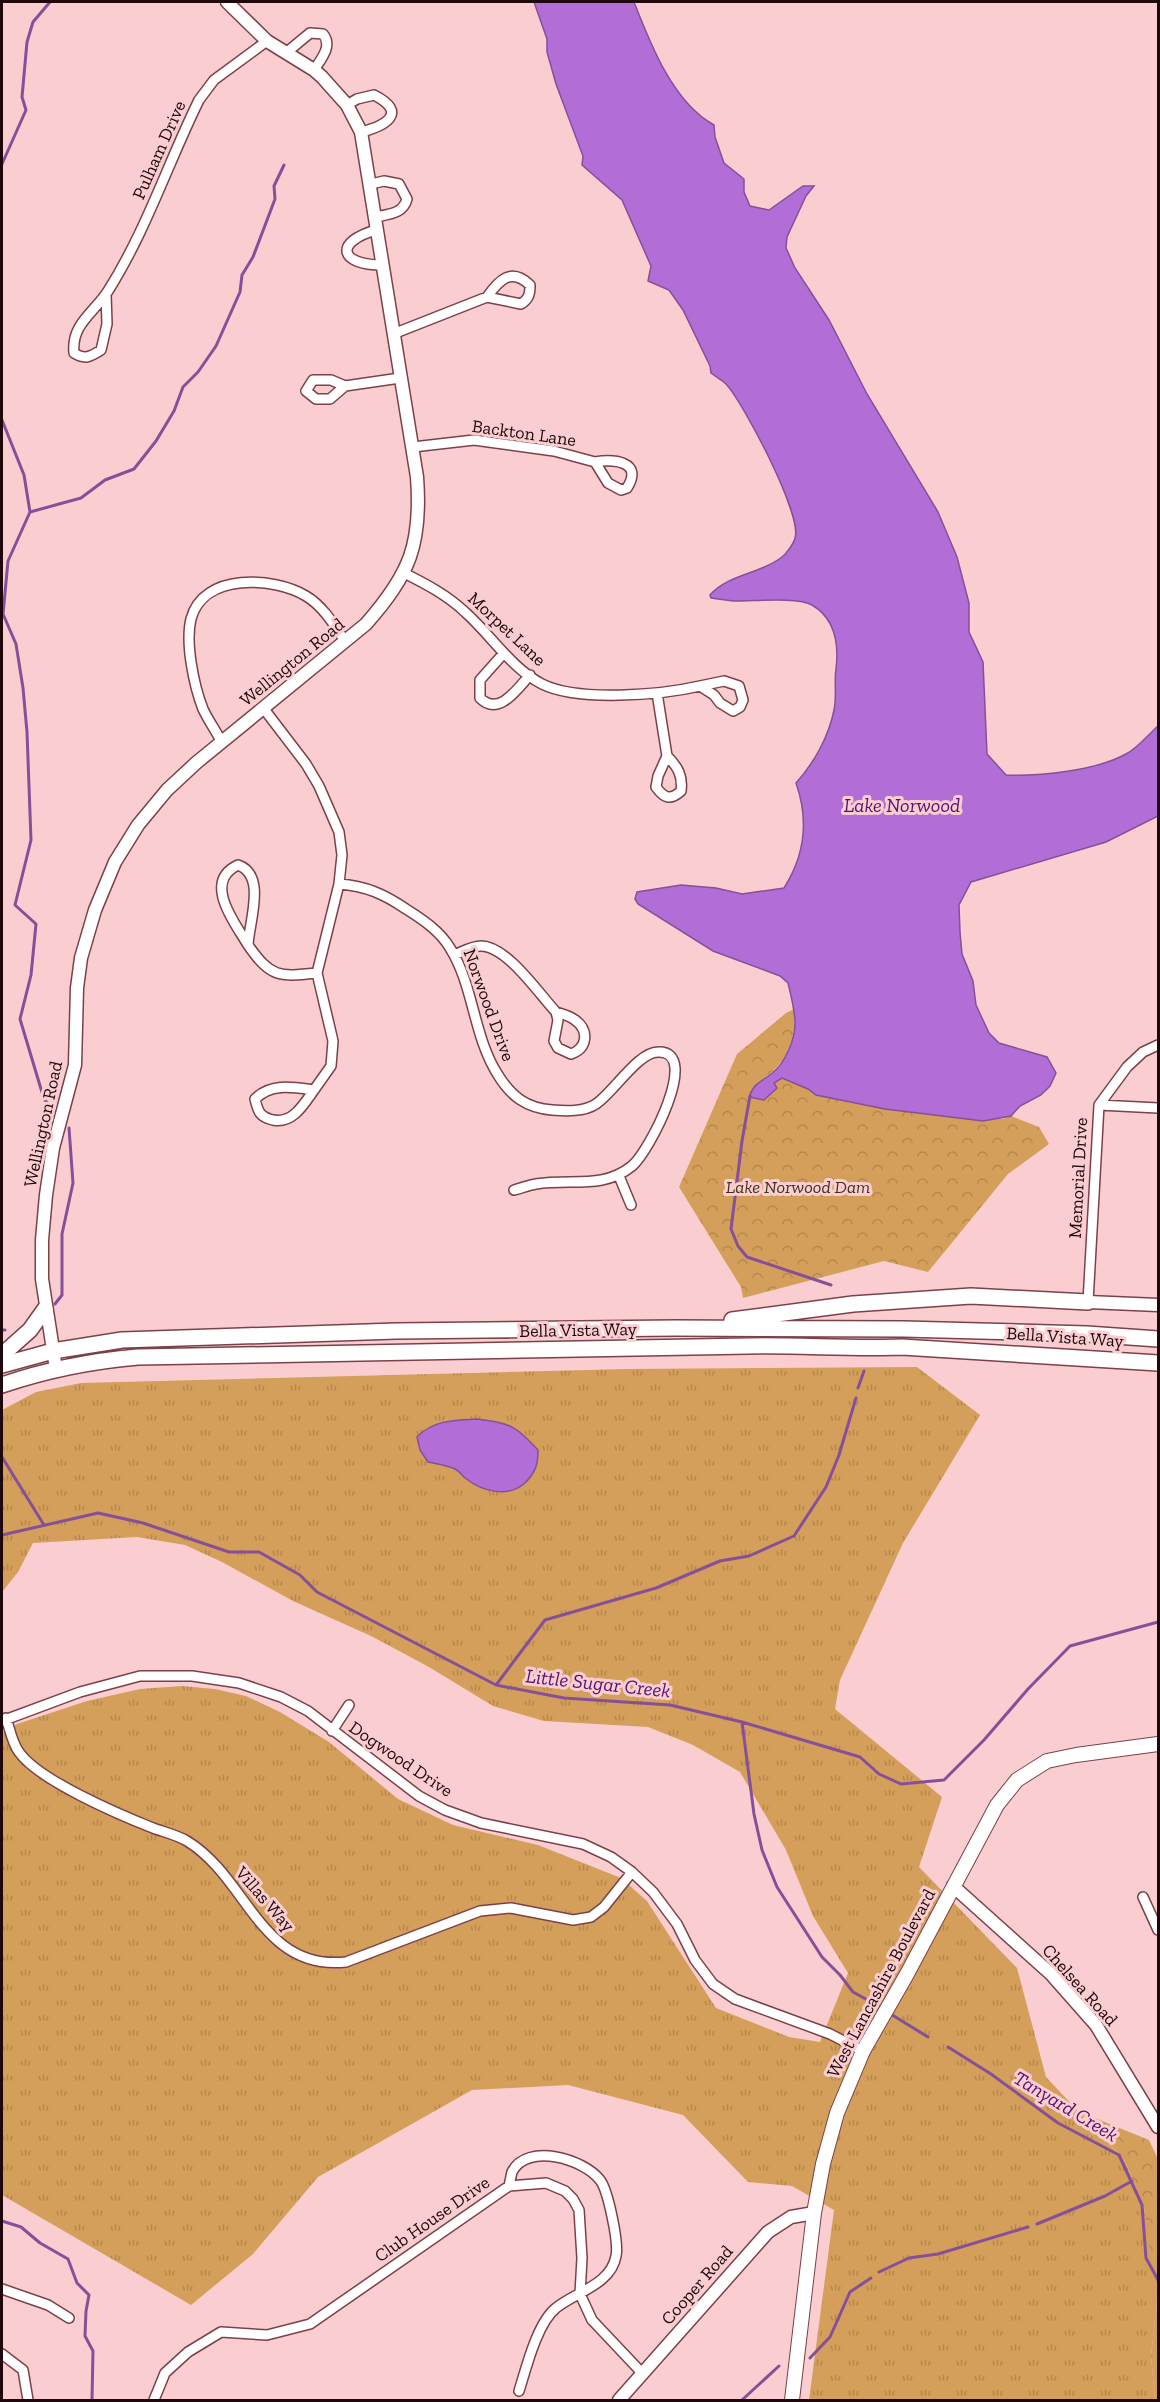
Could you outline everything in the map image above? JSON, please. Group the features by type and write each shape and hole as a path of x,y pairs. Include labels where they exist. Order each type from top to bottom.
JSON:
{"main road":[{"path":"676,1328 853,1304 971,1296 1088,1302"},
{"path":"2,1355 30,1330 45,1310"},
{"name":"Bella Vista Way","path":"2,1365 53,1351 122,1340 396,1331 676,1328 904,1329 1087,1334 1158,1339"},
{"name":"Bella Vista Way","path":"2,1385 56,1369 138,1357 783,1345 902,1347 1158,1363"},
{"name":"West Lancashire Boulevard","path":"792,2400 814,2213 823,2164 837,2113 866,2046 997,1805 1017,1780 1047,1761 1158,1744"}],"street":[{"name":"Wellington Road","path":"56,1369 45,1310 42,1279 42,1240 46,1195 53,1148 75,1065 77,988 81,958 95,910 115,862 138,825 167,790 221,741 264,709 366,624 387,600 404,573 416,542 419,506 413,447 361,132 348,105 314,69 267,41 227,2"},
{"path":"287,52 310,33 323,34 327,38 327,46 314,69"},
{"name":"Pulham Drive","path":"106,294 107,324 101,350 90,357 82,358 74,353 72,340 78,328 106,294 130,256 199,100 214,80 267,41"},
{"path":"348,105 357,99 374,95 388,105 391,112 389,121 383,126 361,132"},
{"path":"371,184 384,181 399,184 407,199 405,207 396,213 376,217"},
{"path":"376,230 352,239 348,254 351,260 359,264 382,265"},
{"path":"393,334 487,297"},
{"path":"345,386 400,378"},
{"name":"Backton Lane","path":"413,447 474,440 554,451 595,462"},
{"name":"Morpet Lane","path":"404,573 450,599 473,619 504,653 542,684 568,693 597,695 657,693 724,681 739,686 743,700 741,707 733,711 727,708 700,686"},
{"path":"221,741 203,710 190,654 191,618 197,605 209,593 225,585 246,582 291,588 309,598 321,609 345,642"},
{"path":"504,653 480,680 480,698 486,704 494,706 504,702 530,675"},
{"path":"657,693 667,756"},
{"path":"264,709 306,765 330,809 339,832 342,855 339,884 317,973 333,1041 330,1066 314,1090 299,1110 289,1118 278,1121 263,1117 257,1111 255,1099 262,1092 273,1087 314,1090"},
{"path":"248,945 255,889 252,876 245,868 238,865 230,869 223,877 220,890 233,920 248,945 259,961 274,974 289,976 317,973"},
{"name":"Norwood Drive","path":"339,884 355,885 385,894 423,921 450,946 487,1053 498,1076 520,1102 546,1110 571,1111 595,1104 640,1061 658,1051 669,1054 675,1061 672,1088 660,1124 638,1161 619,1176"},
{"path":"454,955 481,946 496,950 512,962 556,1012 558,1020 554,1041 563,1052 571,1054 579,1051 586,1035 583,1027 574,1018 556,1012"},
{"name":"Memorial Drive","path":"1088,1302 1099,1105 1127,1067 1143,1052 1158,1045"},
{"path":"1099,1105 1158,1108"},
{"path":"514,1190 538,1184 603,1180 619,1176 631,1205"},
{"path":"1088,1302 1158,1305"},
{"name":"Dogwood Drive","path":"4,1719 80,1692 140,1676 192,1676 238,1683 281,1697 308,1712 419,1796 445,1810 481,1823 583,1844 611,1857 632,1872 653,1892 677,1924 695,1960 713,1984 735,1999 866,2046"},
{"path":"332,1731 349,1705"},
{"name":"Villas Way","path":"4,1719 18,1751 29,1763 67,1787 116,1813 185,1840 213,1863 274,1937 291,1953 308,1960 328,1964 346,1962 480,1911 511,1908 573,1920 591,1917 604,1907 632,1872"},
{"name":"Chelsea Road","path":"952,1886 1051,1974 1096,2025 1158,2127"},
{"path":"1143,1897 1158,1930"},
{"path":"509,2186 513,2171 528,2159 551,2156 581,2163 601,2181 615,2233 616,2255 612,2267 595,2284 555,2309 543,2326 519,2391"},
{"name":"Club House Drive","path":"154,2400 165,2373 188,2352 222,2332 267,2335 310,2324 509,2186 546,2183 565,2191 579,2210 582,2258 580,2294 592,2320 643,2374"},
{"name":"Cooper Road","path":"619,2400 768,2232 791,2217 814,2213"},
{"path":"2,2289 48,2305 69,2318"},
{"path":"2,2354 23,2370 28,2400"}],"green space":[{"name":"Lake Norwood Dam","path":"796,1008 794,1031 788,1051 776,1068 758,1082 773,1083 782,1077 816,1095 1003,1119 1011,1116 1039,1127 1049,1144 1008,1174 928,1272 884,1261 743,1298 741,1287 679,1187 737,1054 786,1013"},
{"path":"917,1367 980,1415 903,1543 840,1680 835,1709 942,1797 919,1867 1017,1968 1046,2077 1125,2161 1144,2208 1151,2244 1157,2305 1151,2355 1155,2400 809,2400 834,2210 792,2186 748,2182 683,2115 568,2085 472,2090 318,2177 253,2254 191,2305 2,2195 2,1733 17,1724 87,1701 140,1689 182,1686 215,1689 246,1696 280,1712 329,1742 398,1799 453,1825 538,1845 621,1878 647,1901 716,2008 789,2037 820,2042 848,1973 813,1916 786,1850 740,1772 693,1745 648,1727 544,1721 493,1706 429,1667 371,1636 293,1601 222,1562 185,1545 137,1537 33,1543 18,1572 2,1592 2,1410 36,1392 81,1383 626,1369"},
{"path":"1080,2112 1149,2140 1158,2159 1158,2400 1155,2400 1151,2355 1157,2305 1144,2208 1125,2161"}],"water":[{"name":"Lake Norwood","path":"534,2 634,2 647,35 675,87 699,115 714,125 715,137 724,163 744,179 744,192 750,206 769,210 803,186 814,186 806,196 787,237 786,248 795,268 829,320 867,394 938,512 957,557 969,603 969,632 983,662 987,754 1006,775 1035,775 1068,771 1099,765 1126,754 1158,726 1158,816 1106,842 971,882 959,905 962,954 973,981 976,1005 989,1033 999,1043 1047,1057 1056,1073 1050,1086 1041,1095 1020,1106 1011,1116 983,1121 885,1109 816,1095 782,1078 774,1083 777,1088 764,1100 749,1097 755,1086 781,1064 792,1042 795,1020 788,983 780,976 713,951 638,904 635,899 637,892 681,885 716,888 742,894 784,888 797,863 803,837 803,810 796,783 820,749 834,710 836,641 826,617 812,605 787,600 736,601 711,598 710,595 717,588 735,578 774,563 786,553 795,538 795,526 790,507 770,460 745,413 726,384 711,373 710,366 683,310 669,290 648,281 651,266 622,200 582,165 583,156 556,84 547,52 547,39"},
{"path":"477,1419 498,1422 517,1430 538,1450 534,1471 529,1479 518,1488 503,1492 487,1490 472,1483 455,1469 428,1462 420,1450 417,1437 430,1427 445,1422"}],"waterway":[{"path":"2,164 26,110 22,97 27,42 33,22 50,2"},
{"path":"30,512 81,498 105,480 134,469 156,441 174,411 183,387 198,372 216,346 240,292 242,275 253,257 275,199 274,186 284,165"},
{"path":"2,420 24,475 30,512 8,561 3,614 16,644 27,732 31,840 15,905 36,924 31,975 20,1019 44,1099 55,1112"},
{"path":"750,1096 731,1229 738,1246 747,1257 831,1285"},
{"path":"55,1304 62,1295 62,1234 73,1183 69,1128"},
{"path":"858,1388 864,1371"},
{"path":"496,1685 545,1620 656,1588 720,1561 749,1556 794,1536 826,1487 839,1455 856,1398"},
{"path":"2,1457 44,1525"},
{"name":"Little Sugar Creek","path":"2,1535 98,1513 143,1523 229,1552 259,1552 300,1575 317,1592 496,1685 564,1698 670,1705 742,1722 860,1757 879,1774 901,1784 944,1780 1070,1646 1158,1622"},
{"name":"Tanyard Creek","path":"742,1722 754,1814 762,1850 777,1887 822,1957 853,1992 884,2009"},
{"name":"Tanyard Creek","path":"889,2013 928,2037"},
{"name":"Tanyard Creek","path":"948,2047 991,2074 1058,2123 1119,2155 1142,2205 1146,2258 1158,2280"},
{"path":"1037,2224 1105,2196 1132,2181"},
{"path":"2,2221 21,2227 40,2243 68,2259 77,2283 89,2295 85,2336 93,2351 92,2400"},
{"path":"879,2272 909,2258 938,2254 1028,2227"},
{"path":"810,2358 830,2337 850,2292 871,2278"},
{"path":"742,2400 779,2366"}]}
